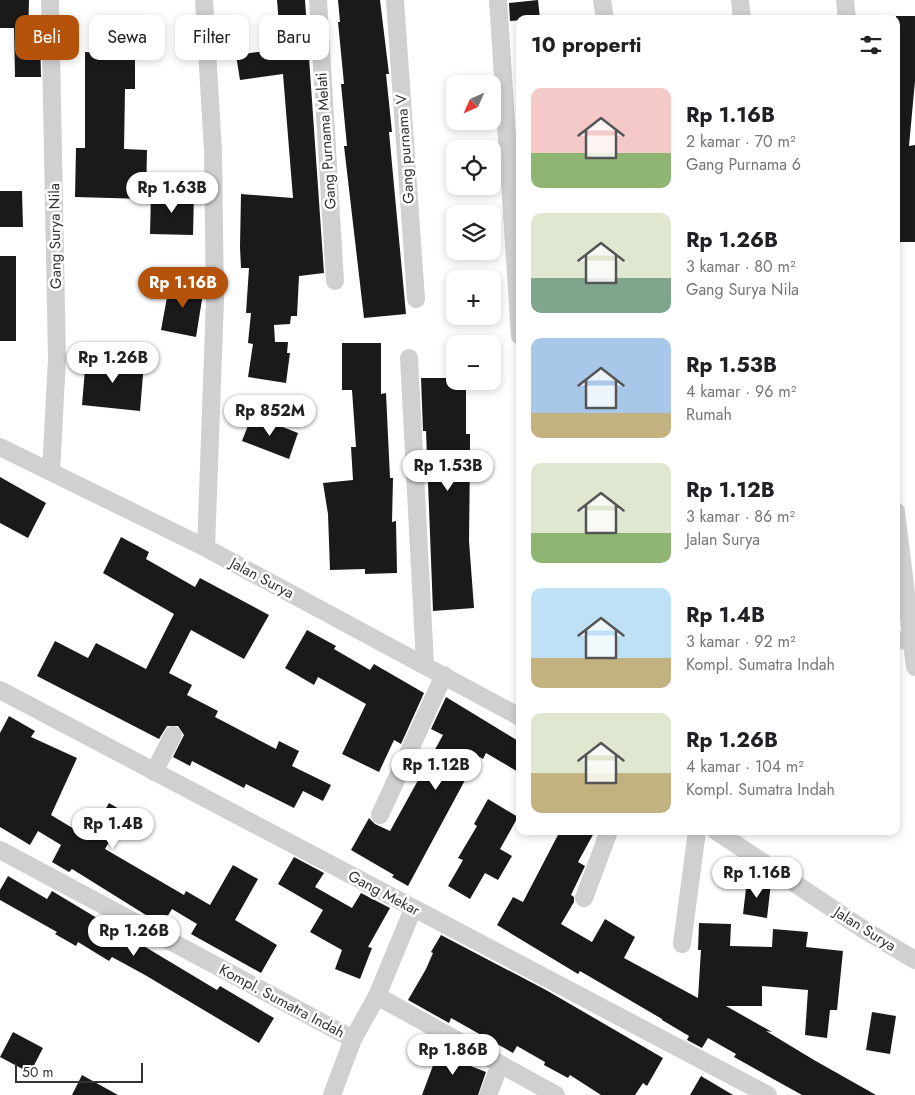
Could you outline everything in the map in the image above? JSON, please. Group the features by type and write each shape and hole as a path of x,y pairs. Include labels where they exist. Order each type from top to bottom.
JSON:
{"street":[{"name":"Gang Surya Nila","path":"50,0 57,359 51,472"},
{"path":"204,0 214,151 215,300 206,548"},
{"name":"Gang Purnama Melati","path":"318,0 335,281"},
{"name":"Gang purnama V","path":"395,0 416,299"},
{"path":"498,0 516,275"},
{"path":"602,0 604,15"},
{"path":"740,0 742,15"},
{"path":"845,0 847,15"},
{"path":"409,358 425,664"},
{"name":"Jalan Surya","path":"0,447 206,548 425,664 516,715"},
{"path":"900,576 904,640 915,667"},
{"path":"380,815 444,675"},
{"name":"Gang Mekar","path":"0,690 768,1095"},
{"path":"154,772 173,735"},
{"path":"584,898 608,835"},
{"path":"682,944 696,835"},
{"name":"Jalan Surya","path":"722,835 866,931 915,960"},
{"name":"Kompl. Sumatra Indah","path":"0,850 353,1039"},
{"path":"332,1095 353,1039 377,996 413,909"},
{"path":"377,996 556,1095"},
{"path":"488,1095 500,1065"}],"building":[{"path":"0,0 29,0 29,15 15,15 15,60 41,60 41,77 15,77 14,28 0,28"},
{"path":"277,0 305,0 306,15 278,15"},
{"path":"338,0 380,0 389,74 386,74 392,132 389,132 406,314 364,318 344,146 347,146 341,84 344,84 338,22 340,22"},
{"path":"538,0 540,15 516,15 516,21 510,21 509,3"},
{"path":"900,16 915,16 915,81 909,146 915,145 915,242 900,242"},
{"path":"85,52 89,52 89,60 135,60 135,89 125,89 124,149 147,150 146,199 75,197 76,148 85,148"},
{"path":"259,52 259,60 309,60 324,273 299,276 297,316 291,316 290,324 274,325 275,342 288,342 287,353 290,353 286,383 248,377 253,344 248,343 251,313 246,313 249,268 241,268 241,194 293,198 283,74 240,80 237,60 249,60 249,53"},
{"path":"0,191 22,191 23,227 0,227"},
{"path":"151,193 194,194 193,235 150,234"},
{"path":"0,256 16,256 16,341 0,341"},
{"path":"170,281 204,287 196,337 161,330"},
{"path":"342,343 381,343 381,394 386,393 390,478 393,478 392,522 396,521 397,573 365,574 365,569 330,570 328,514 323,483 353,480 351,447 356,447 352,390 342,390"},
{"path":"86,357 144,363 140,411 82,405"},
{"path":"421,378 446,378 446,390 466,390 466,434 470,434 469,541 474,608 433,611 426,431 423,431"},
{"path":"252,415 298,433 289,459 242,441"},
{"path":"0,477 46,503 28,538 0,523"},
{"path":"121,537 149,552 146,559 195,587 200,578 269,615 244,659 191,630 169,673 192,685 187,695 218,711 215,717 276,749 279,741 299,751 292,766 331,785 323,801 303,791 294,808 246,784 244,788 192,761 190,766 173,757 184,735 178,726 167,726 159,739 37,676 55,641 88,658 96,643 146,669 174,614 103,573"},
{"path":"307,630 336,646 334,649 370,670 374,664 424,693 401,744 394,740 379,772 342,754 366,704 318,677 314,685 285,668"},
{"path":"446,697 516,740 516,771 486,753 483,759 478,756 408,886 392,877 394,875 351,850 369,818 375,824 390,831 443,735 431,729"},
{"path":"9,716 35,731 31,737 77,758 51,815 89,838 109,803 126,813 105,849 184,895 186,891 210,905 233,865 258,879 235,920 277,945 261,973 191,934 197,924 172,909 162,925 72,869 69,872 52,862 61,845 38,831 30,845 0,827 0,733"},
{"path":"488,799 516,816 516,821 500,849 512,856 498,880 485,873 470,899 448,886 463,860 458,858 477,826 474,824"},
{"path":"558,835 593,835 578,862 585,866 571,895 574,897 574,902 561,924 592,942 605,919 635,937 624,958 698,998 701,950 698,950 699,923 731,924 730,946 772,947 773,929 808,932 806,947 843,951 837,1010 830,1010 827,1038 805,1035 808,990 762,986 762,1006 726,1006 772,1032 766,1031 814,1060 876,1095 802,1095 734,1057 736,1054 708,1038 702,1048 687,1040 689,1036 662,1019 580,971 578,974 497,925 513,897 523,902"},
{"path":"294,857 324,873 315,887 352,908 361,893 390,908 368,947 372,948 360,979 335,969 342,950 310,932 323,910 278,884"},
{"path":"8,876 47,899 52,891 217,990 220,986 274,1018 259,1043 112,957 109,961 78,942 76,946 55,934 57,932 0,900 0,890"},
{"path":"747,880 771,883 767,918 743,914"},
{"path":"441,935 546,990 663,1058 647,1086 643,1083 635,1095 601,1095 570,1075 568,1078 544,1065 545,1062 517,1046 513,1053 451,1018 449,1023 408,1000 426,969 433,953 431,952"},
{"path":"872,1012 896,1016 890,1054 866,1050"},
{"path":"13,1032 43,1048 30,1073 0,1057"},
{"path":"441,1044 465,1057 463,1063 486,1072 478,1095 422,1095"},
{"path":"82,1075 118,1095 72,1095"},
{"path":"701,1076 733,1095 690,1095"}]}
